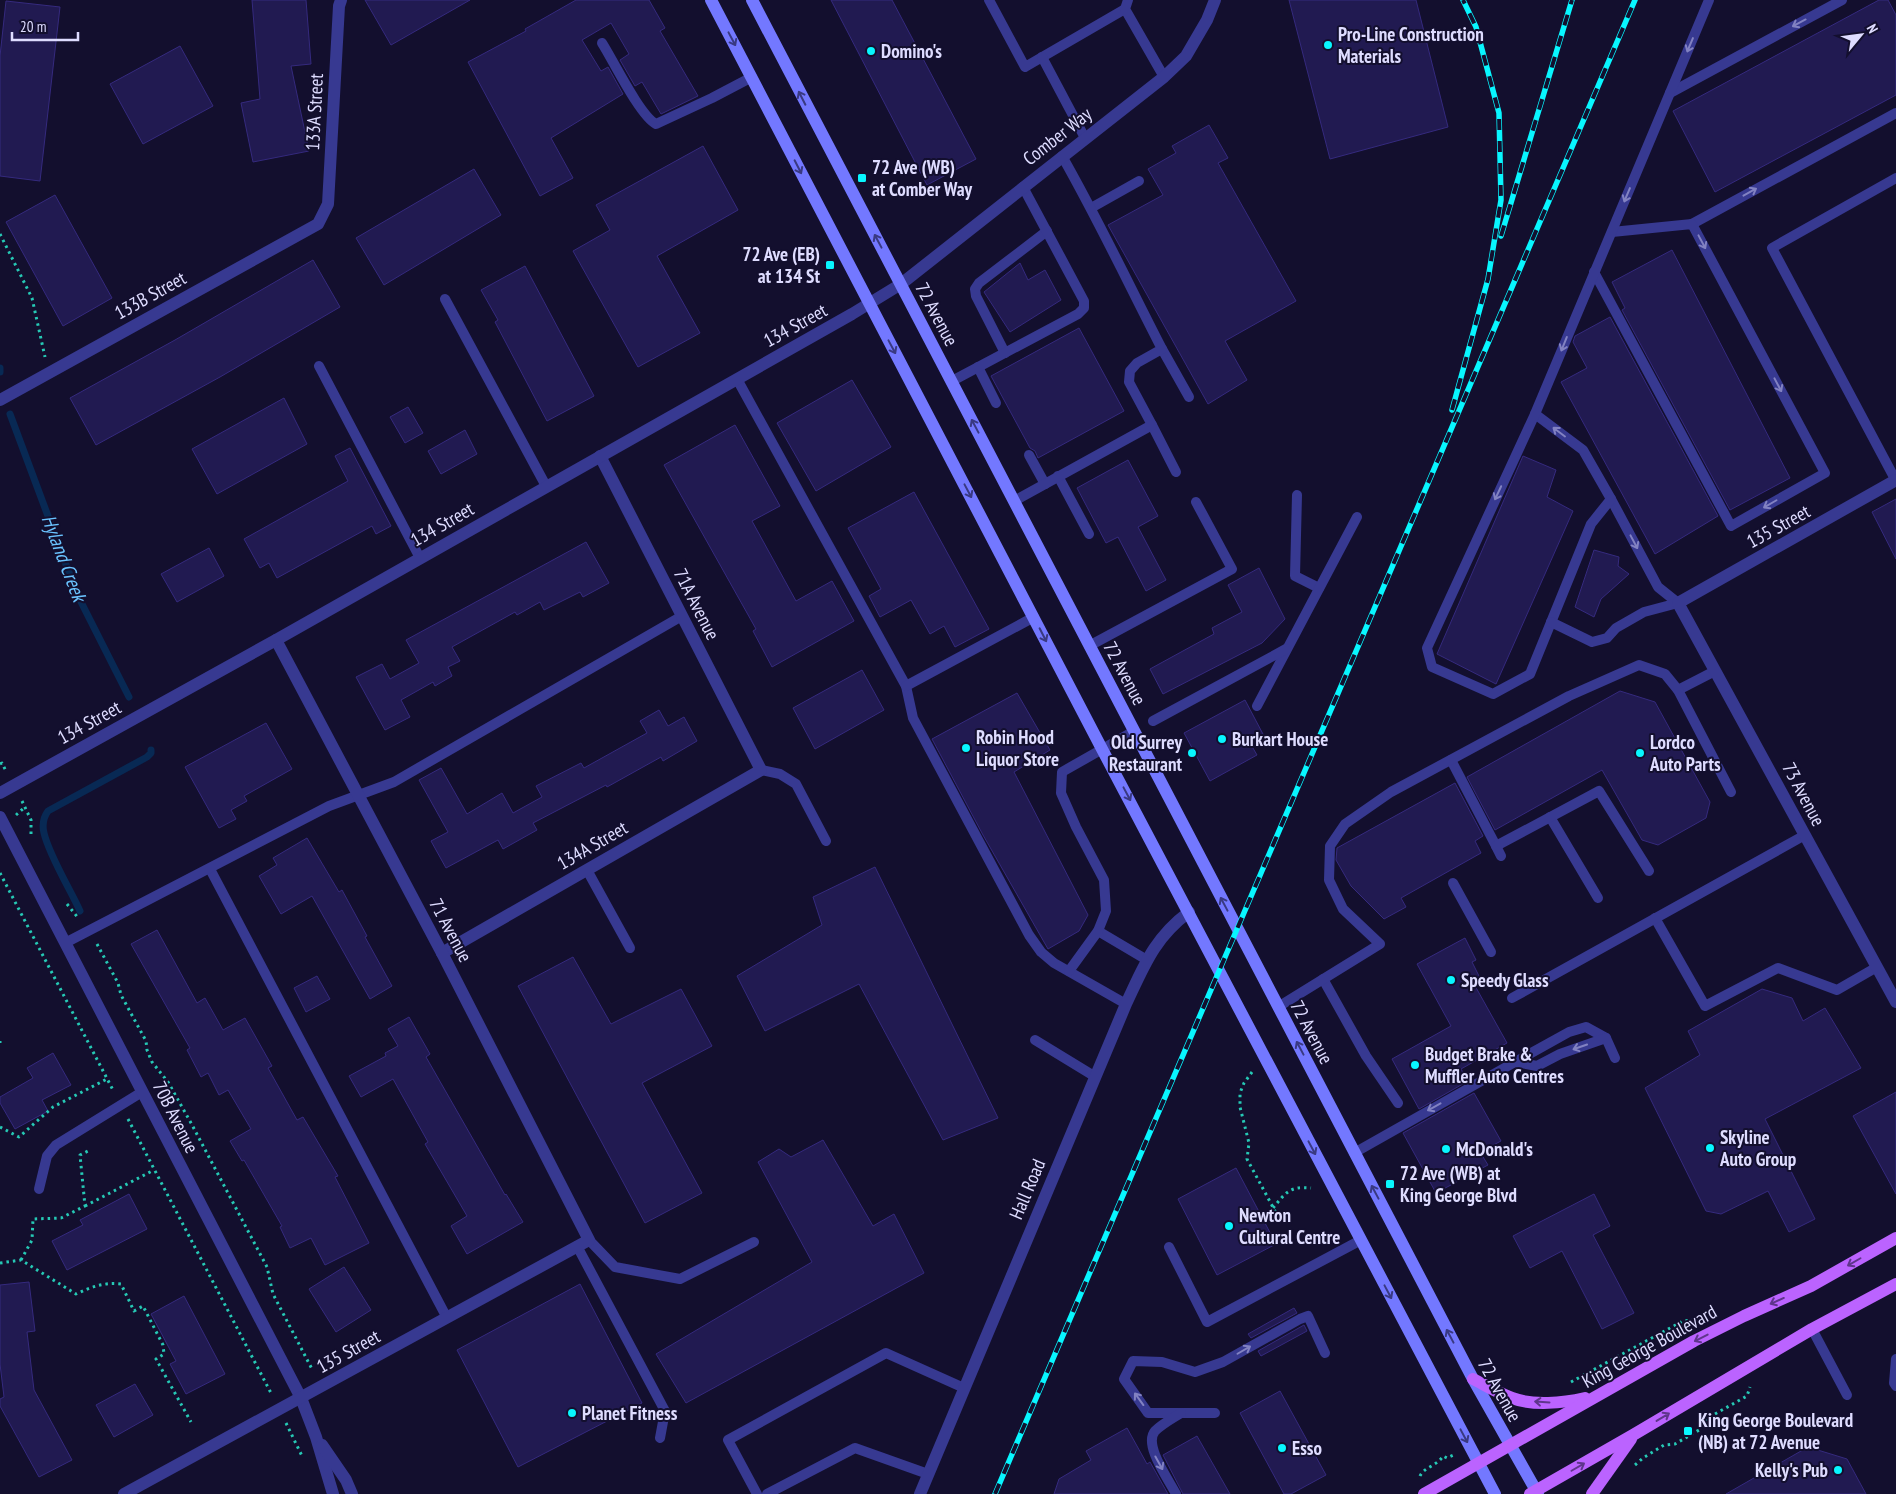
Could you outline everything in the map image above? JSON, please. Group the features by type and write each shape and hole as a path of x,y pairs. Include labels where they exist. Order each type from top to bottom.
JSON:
{"main road":[{"path":"711,0 1102,749 1495,1494"},
{"name":"72 Avenue","path":"752,0 1472,1379 1535,1493"},
{"name":"King George Boulevard","path":"1424,1494 1694,1341 1811,1286 1896,1238"},
{"path":"1535,1493 1812,1329 1896,1284"},
{"path":"1472,1379 1512,1398 1521,1400 1561,1404 1598,1396"},
{"path":"1592,1494 1633,1435"}],"street":[{"name":"133A Street","path":"318,224 328,204 339,6 341,0"},
{"name":"Comber Way","path":"901,284 1164,77 1186,56 1207,20 1216,0"},
{"name":"133B Street","path":"0,400 318,224"},
{"name":"134 Street","path":"0,793 276,640 869,304 901,284"},
{"name":"71A Avenue","path":"600,456 761,770"},
{"name":"135 Street","path":"1678,604 1896,480"},
{"name":"73 Avenue","path":"1678,604 1896,1002"},
{"name":"71 Avenue","path":"276,640 442,953 589,1240"},
{"name":"134A Street","path":"442,953 761,770"},
{"name":"70B Avenue","path":"0,817 301,1398 316,1437"},
{"name":"Hall Road","path":"920,1494 1094,1076 1126,1004 1154,946 1173,924 1189,912"},
{"name":"135 Street","path":"124,1494 589,1240"},
{"path":"316,1437 333,1494"},
{"path":"316,1437 346,1480 352,1494"}],"lane":[{"path":"989,0 1025,67 1126,5 1164,77"},
{"path":"1611,499 1591,524 1530,674 1493,694 1432,667 1427,648 1535,414 1709,0"},
{"path":"1670,93 1842,0"},
{"path":"602,43 642,109 652,122 656,124 752,77"},
{"path":"1042,57 1086,138"},
{"path":"1612,232 1692,224 1896,113"},
{"path":"1062,156 1091,208 1162,349 1189,398"},
{"path":"1896,178 1772,248 1896,480"},
{"path":"1091,208 1139,181"},
{"path":"952,381 1078,314 1084,308 1084,301 1023,187"},
{"path":"1594,272 1731,526 1825,473 1692,224"},
{"path":"1005,352 976,296 975,289 978,283 1047,231"},
{"path":"445,299 546,486"},
{"path":"1162,349 1137,363 1130,371 1129,382 1176,472"},
{"path":"319,366 420,558"},
{"path":"978,367 996,402"},
{"path":"737,379 906,686 913,718 1029,935 1041,952 1054,963 1126,1004"},
{"path":"1535,414 1583,450 1658,588 1678,604"},
{"path":"1014,500 1152,425"},
{"path":"1029,455 1044,484"},
{"path":"1058,476 1089,534"},
{"path":"1296,495 1295,576 1319,588"},
{"path":"1089,646 1232,569 1196,502"},
{"path":"1257,706 1357,517"},
{"path":"1551,622 1592,642 1607,638 1616,628 1644,612 1678,604"},
{"path":"65,943 329,806 394,782 682,616"},
{"path":"906,686 1034,616"},
{"path":"1153,721 1287,648"},
{"path":"1278,1007 1380,944 1343,909 1329,880 1330,846 1344,824 1391,792 1569,696 1640,665 1666,674 1678,690 1731,792"},
{"path":"1678,690 1715,671"},
{"path":"1069,971 1098,932 1106,911 1104,880 1076,827 1061,793 1062,772 1134,731"},
{"path":"1451,760 1501,856"},
{"path":"761,770 780,774 796,784 826,841"},
{"path":"1496,846 1599,791 1649,870"},
{"path":"1550,817 1598,898"},
{"path":"1512,998 1805,835"},
{"path":"210,869 447,1318"},
{"path":"587,870 630,948"},
{"path":"1453,883 1491,952"},
{"path":"1655,918 1705,1006 1778,968 1837,990 1877,967"},
{"path":"1098,932 1147,960"},
{"path":"1323,979 1366,1056 1398,1103"},
{"path":"1354,1153 1569,1032 1586,1027 1606,1038 1615,1058"},
{"path":"1515,1062 1537,1066 1560,1054 1606,1038"},
{"path":"1036,1040 1094,1076"},
{"path":"39,1189 47,1156 56,1145 142,1092"},
{"path":"589,1240 616,1266 680,1279 754,1242"},
{"path":"1169,1247 1207,1322 1361,1240"},
{"path":"577,1246 665,1411 660,1438"},
{"path":"1216,1412 1148,1413 1124,1379 1133,1361 1162,1362 1195,1372 1223,1362 1308,1316 1325,1353"},
{"path":"1812,1329 1847,1395"},
{"path":"757,1494 728,1440 886,1353 964,1388"},
{"path":"1896,1359 1894,1382 1896,1386"},
{"path":"1176,1494 1152,1449 1152,1438 1154,1432 1181,1413"},
{"path":"767,1494 854,1448 928,1474"}],"path":[{"path":"0,234 32,298 48,373"},
{"path":"0,764 2,763 5,769"},
{"path":"21,800 31,820 30,833 34,841"},
{"path":"18,814 25,807"},
{"path":"0,873 268,1386"},
{"path":"64,899 68,908 102,951 118,983 121,995 146,1041 147,1050 152,1062 165,1077 191,1123 266,1267 273,1294 311,1366"},
{"path":"1252,1072 1240,1093 1240,1107 1249,1143 1248,1159 1273,1208 1282,1217"},
{"path":"0,1127 19,1137 53,1107 107,1079"},
{"path":"85,1206 80,1155 90,1150"},
{"path":"21,1260 32,1240 33,1219 62,1218 154,1170"},
{"path":"1273,1208 1284,1194 1292,1189 1301,1187 1311,1188"},
{"path":"0,1263 21,1260 76,1294 95,1286 109,1283 121,1284 134,1311 143,1306 163,1345 164,1354 156,1359 191,1422"},
{"path":"1562,1386 1683,1321"},
{"path":"293,1349 300,1345"},
{"path":"1632,1469 1643,1458 1664,1445 1675,1444 1699,1430 1706,1419 1747,1396"},
{"path":"1422,1472 1438,1463 1443,1456 1448,1458"}],"building":[{"path":"252,0 306,0 311,64 291,66 309,151 253,162 241,103 260,99"},
{"path":"365,0 470,0 391,45"},
{"path":"576,0 649,0 665,28 660,31 698,96 661,114 642,82 635,86 620,60 629,54 611,23 582,40 601,71 608,67 623,94 551,138 573,178 540,196 468,62 526,31 525,29"},
{"path":"831,0 892,0 976,159 927,185"},
{"path":"1289,0 1416,0 1448,127 1330,159"},
{"path":"1879,0 1888,0 1896,15 1896,95 1715,192 1673,111"},
{"path":"6,1 60,7 40,181 0,176 0,56"},
{"path":"180,46 213,106 143,144 110,84"},
{"path":"1209,125 1228,158 1218,163 1296,301 1225,341 1247,380 1208,404 1108,225 1163,195 1148,169 1176,153 1172,146"},
{"path":"703,146 738,210 657,256 700,333 638,367 573,251 610,230 596,205"},
{"path":"474,169 501,215 384,285 356,238"},
{"path":"55,195 112,298 63,326 6,222"},
{"path":"1672,250 1790,478 1730,510 1622,310 1625,308 1612,282"},
{"path":"313,260 340,307 220,377 96,445 70,398"},
{"path":"1020,263 1028,280 1045,270 1061,300 1010,332 984,292"},
{"path":"525,266 594,396 547,421 495,322 498,320 481,290"},
{"path":"1610,317 1718,516 1655,554 1561,382 1587,368 1573,342 1575,336"},
{"path":"1079,328 1124,411 1038,458 1035,451 1030,448 991,376"},
{"path":"852,380 891,447 816,491 777,423"},
{"path":"284,398 307,444 217,494 192,449"},
{"path":"408,407 423,433 405,443 390,417"},
{"path":"735,425 780,506 752,521 796,601 832,581 854,621 772,667 753,631 756,629 664,465"},
{"path":"465,430 477,454 441,474 428,451"},
{"path":"350,448 391,526 376,534 372,526 277,578 269,563 260,568 244,539 348,481 335,456"},
{"path":"1523,456 1556,470 1547,497 1573,511 1496,684 1437,654"},
{"path":"1128,460 1158,516 1138,527 1166,580 1146,591 1118,537 1106,543 1077,488"},
{"path":"914,492 989,629 955,647 944,626 930,634 911,600 880,617 869,596 881,589 848,528"},
{"path":"1896,499 1896,559 1872,512"},
{"path":"586,542 609,583 583,597 580,592 544,610 540,602 517,615 515,612 452,647 460,661 448,667 452,676 435,686 433,682 401,700 410,717 385,730 356,677 382,664 390,679 419,663 406,640"},
{"path":"209,548 224,576 177,602 161,574"},
{"path":"1594,550 1619,557 1618,566 1629,574 1601,599 1594,617 1575,607"},
{"path":"1259,568 1285,619 1262,643 1163,694 1150,669 1214,634 1212,628 1242,612 1228,585"},
{"path":"862,670 884,710 815,749 793,708"},
{"path":"1620,691 1655,702 1710,802 1706,818 1658,845 1642,840 1602,770 1495,830 1467,777"},
{"path":"1017,693 1050,750 1014,772 1088,915 1079,931 1048,949 983,835 932,739"},
{"name":"Burkart House","path":"1245,700 1264,736 1250,743 1257,755 1210,781 1184,733"},
{"path":"659,710 668,726 684,717 697,741 663,761 661,757 607,787 606,785 533,823 537,830 503,849 498,840 446,868 431,841 448,832 419,780 441,768 467,814 502,793 513,813 542,797 536,786 581,763 584,768 647,733 640,721"},
{"path":"266,723 292,769 244,796 247,801 231,810 236,819 219,828 185,767"},
{"path":"1455,783 1483,836 1475,841 1481,853 1401,898 1406,907 1384,919 1351,886 1336,860 1337,848"},
{"path":"307,838 339,892 342,890 392,986 370,999 312,896 281,914 259,876 277,865 273,858"},
{"path":"875,867 998,1118 943,1140 859,984 765,1031 737,976 822,925 813,897"},
{"path":"157,930 197,1003 205,998 223,1030 245,1018 272,1066 268,1068 297,1120 303,1117 338,1176 335,1177 369,1243 325,1265 311,1238 290,1248 280,1227 282,1226 244,1160 242,1161 230,1141 251,1129 228,1090 219,1095 208,1073 201,1077 187,1050 190,1048 131,944"},
{"path":"1465,938 1476,960 1472,962 1481,980 1474,984 1507,1043 1461,1069 1468,1081 1419,1109 1392,1059 1451,1026 1417,964"},
{"path":"573,957 611,1024 681,989 712,1046 642,1083 702,1193 645,1223 518,986"},
{"path":"317,976 330,999 306,1012 294,988"},
{"path":"1762,989 1792,998 1803,1021 1825,1008 1861,1068 1765,1119 1815,1219 1789,1232 1768,1191 1721,1214 1706,1211 1645,1088 1700,1055 1688,1031"},
{"path":"409,1017 430,1054 426,1057 505,1195 523,1222 467,1254 451,1226 467,1216 425,1144 428,1142 393,1079 361,1097 349,1076 386,1056 385,1053 398,1046 388,1029"},
{"path":"53,1053 71,1085 42,1100 48,1111 15,1129 0,1103 0,1097 33,1078 27,1068"},
{"path":"1896,1092 1896,1194 1853,1116"},
{"path":"1474,1093 1501,1141 1480,1152 1488,1165 1436,1193 1403,1133"},
{"path":"823,1140 873,1226 894,1214 924,1273 686,1403 656,1354 812,1262 758,1162 779,1149 791,1157"},
{"name":"Newton Cultural Centre","path":"1236,1168 1276,1244 1217,1275 1178,1199"},
{"path":"129,1194 147,1229 67,1270 52,1241 83,1225 80,1220"},
{"path":"1594,1194 1610,1226 1593,1235 1634,1313 1602,1329 1562,1251 1530,1268 1513,1236"},
{"path":"344,1267 371,1310 336,1332 309,1289"},
{"path":"29,1282 35,1331 27,1332 34,1390 72,1460 39,1477 0,1406 0,1399 4,1397 0,1364 0,1285"},
{"path":"580,1284 642,1403 518,1467 457,1350"},
{"path":"184,1296 225,1374 186,1394 170,1364 176,1361 151,1314"},
{"path":"1294,1308 1297,1313 1251,1338 1248,1334"},
{"path":"1304,1325 1307,1331 1261,1356 1258,1351"},
{"path":"135,1384 153,1415 114,1437 96,1405"},
{"path":"1280,1391 1326,1475 1291,1494 1284,1494 1240,1413"},
{"path":"1127,1428 1147,1464 1150,1462 1168,1494 1054,1494 1059,1479 1091,1460 1086,1451"},
{"path":"1197,1436 1230,1494 1183,1494 1163,1455"},
{"path":"1808,1447 1847,1459 1866,1494 1726,1494"}],"waterway":[{"name":"Hyland Creek","path":"10,414 77,594 129,697"},
{"name":"Hyland Creek","path":"80,911 47,842 43,827 45,816 48,811 147,757 151,750"}],"railway":[{"path":"1452,410 1488,279 1501,200 1499,113 1476,27 1463,0"},
{"path":"1501,236 1572,0"},
{"path":"995,1494 1635,0"}],"place":[{"name":"Pro-Line Construction Materials","path":"1328,45"},
{"name":"Domino's","path":"871,51"},
{"name":"72 Ave (WB) at Comber Way","path":"862,178"},
{"name":"72 Ave (EB) at 134 St","path":"830,265"},
{"name":"Burkart House","path":"1222,739"},
{"name":"Robin Hood Liquor Store","path":"966,748"},
{"name":"Old Surrey Restaurant","path":"1192,753"},
{"name":"Lordco Auto Parts","path":"1640,753"},
{"name":"Speedy Glass","path":"1451,980"},
{"name":"Budget Brake & Muffler Auto Centres","path":"1415,1065"},
{"name":"Skyline Auto Group","path":"1710,1148"},
{"name":"McDonald's","path":"1446,1149"},
{"name":"72 Ave (WB) at King George Blvd","path":"1390,1184"},
{"name":"Newton Cultural Centre","path":"1229,1226"},
{"name":"Planet Fitness","path":"572,1413"},
{"name":"King George Boulevard (NB) at 72 Avenue","path":"1688,1431"},
{"name":"Esso","path":"1282,1448"},
{"name":"Kelly's Pub","path":"1838,1470"}]}
